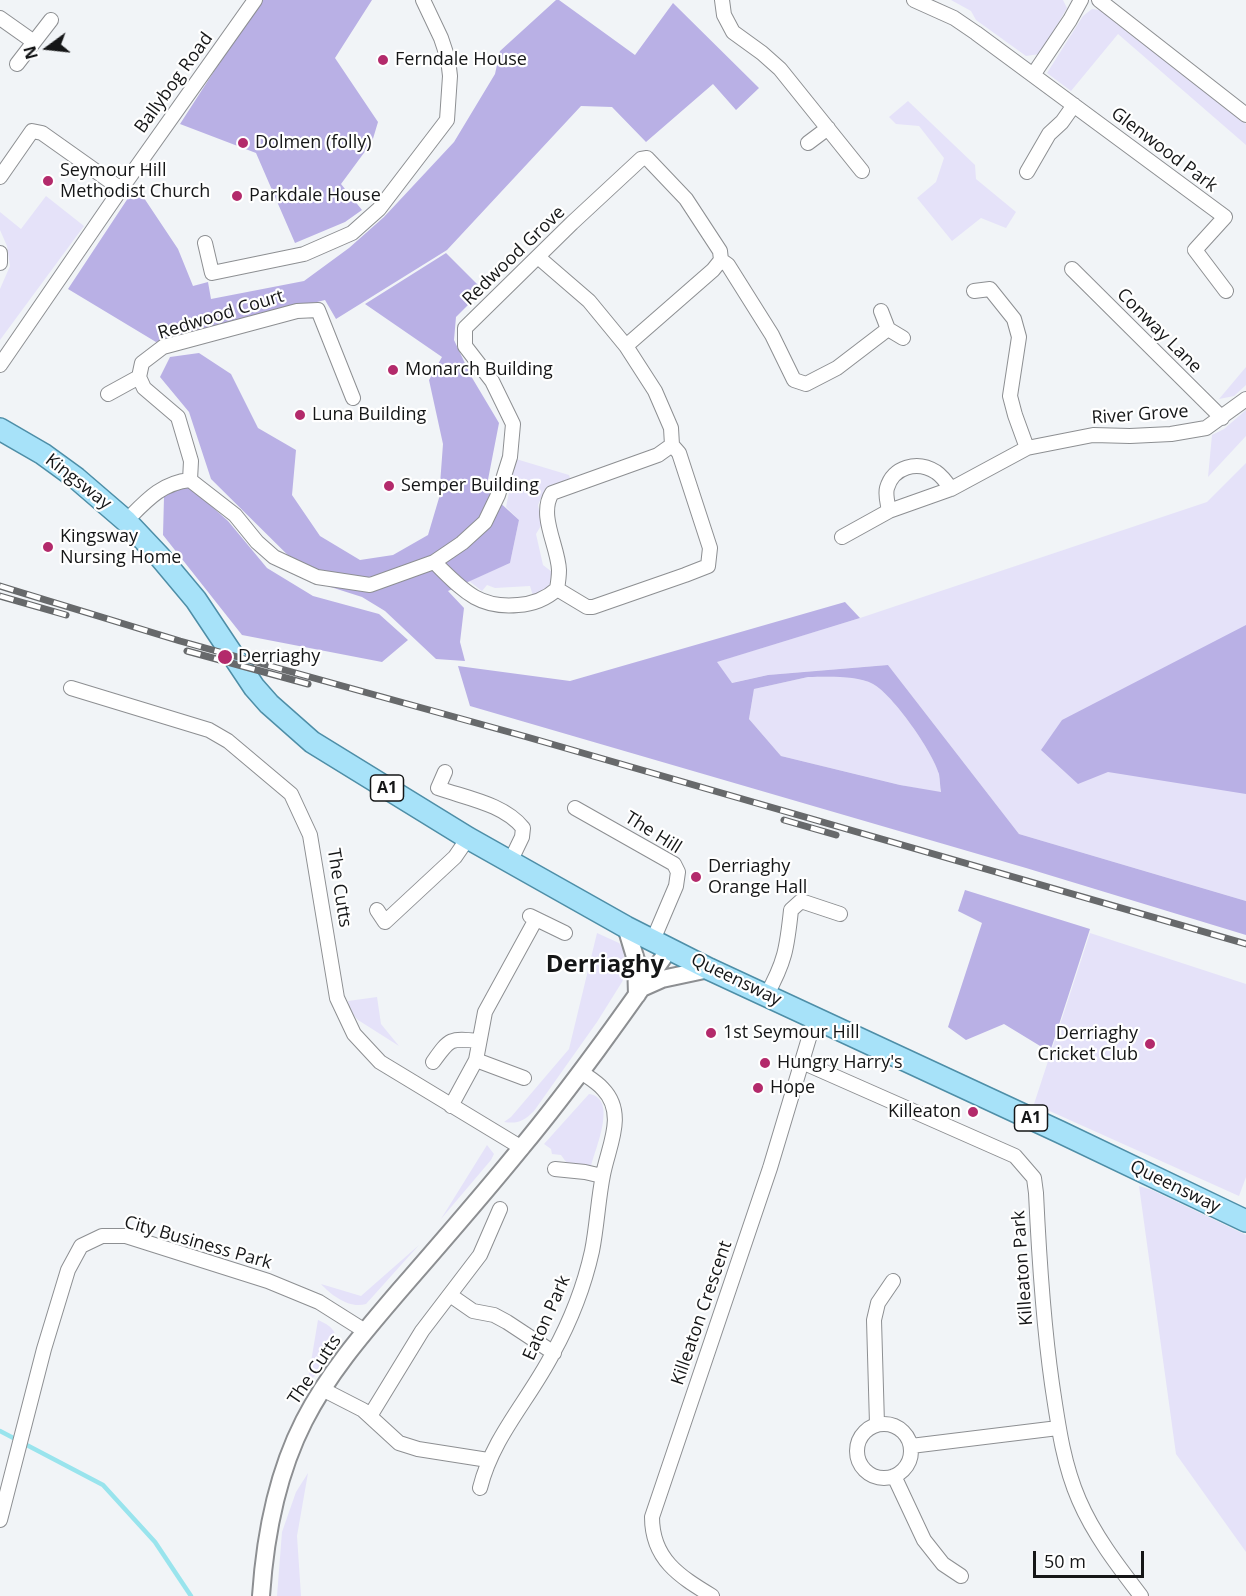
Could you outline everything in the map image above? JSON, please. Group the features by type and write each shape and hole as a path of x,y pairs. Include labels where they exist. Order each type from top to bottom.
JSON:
{"main road":[{"name":"Kingsway","path":"0,429 43,454 76,477 126,520 196,600 234,659"},
{"name":"Queensway","path":"234,659 269,705 312,742 468,838 626,927 709,969 1246,1221"}],"street":[{"name":"Ballybog Road","path":"0,365 255,0"},
{"path":"206,243 212,273 304,254 352,233 379,209 447,120 450,76 448,59 423,0"},
{"path":"722,0 724,15 733,32 780,69 862,171"},
{"name":"Glenwood Park","path":"914,0 954,18 1225,218 1195,250 1226,291"},
{"path":"1034,75 1071,20 1081,0"},
{"path":"1099,0 1246,115"},
{"path":"0,18 34,42"},
{"path":"17,64 51,20"},
{"path":"1027,172 1049,134 1062,122 1074,105"},
{"path":"808,143 828,128"},
{"path":"0,177 32,131 42,134 121,189"},
{"name":"Redwood Grove","path":"190,480 235,515 257,542 274,557 317,577 370,585 434,562 462,543 484,522 498,495 510,457 513,424 492,381 465,346 465,328 642,159 647,158 686,199 720,251 721,260 728,265 772,335 794,381 806,384 837,368 888,329"},
{"path":"0,253 0,263"},
{"path":"538,257 589,301 626,346 655,391 671,428 672,445 679,453 710,548 708,566 593,607 587,607 557,589"},
{"path":"626,346 713,270 721,260"},
{"name":"Conway Lane","path":"1071,269 1221,418"},
{"path":"974,291 990,289 1014,319 1019,337 1010,396 1027,448"},
{"name":"Redwood Court","path":"139,377 142,363 164,347 297,311 318,310 353,398"},
{"path":"881,311 888,329 903,338"},
{"path":"108,394 139,377 144,388 178,417 191,461 190,480 175,482 151,496 126,520"},
{"name":"River Grove","path":"842,537 889,511 951,489 1027,448 1093,435 1170,434 1206,428 1246,399"},
{"path":"434,562 462,590 479,601 501,607 526,605 548,597 557,589 559,570 547,511 548,500 552,493 658,455 672,445"},
{"path":"889,511 886,490 894,474 903,468 922,465 937,472 951,489"},
{"name":"The Cutts","path":"71,688 209,730 228,741 291,794 310,835 337,998 354,1034 380,1062 522,1148"},
{"path":"446,772 438,788 505,813 517,820 523,828 522,837 510,862"},
{"name":"The Hill","path":"575,808 674,864 678,872 676,886 661,944"},
{"path":"376,910 385,922 455,857 468,838"},
{"path":"766,996 780,972 787,949 791,910 801,902 840,914"},
{"path":"451,1106 476,1060 485,1012 532,917 565,933"},
{"path":"626,927 636,960 640,992 662,979 709,969"},
{"name":"The Cutts","path":"261,1596 271,1519 286,1463 303,1422 322,1389 365,1331 522,1148 581,1072 640,992 661,944"},
{"name":"Killeaton Crescent","path":"712,1596 668,1565 652,1534 652,1517 770,1168 815,1018"},
{"path":"433,1062 449,1041 459,1039 479,1041"},
{"path":"476,1060 524,1077"},
{"name":"Killeaton Park","path":"802,1062 1015,1156 1034,1178 1043,1317 1058,1428 1067,1467 1079,1501 1105,1548 1141,1596"},
{"name":"Eaton Park","path":"480,1488 488,1460 497,1442 554,1353 574,1311 591,1252 602,1176 614,1132 614,1112 612,1102 603,1089 581,1072"},
{"path":"555,1169 602,1176"},
{"path":"370,1416 422,1331 480,1255 500,1209"},
{"name":"City Business Park","path":"0,1520 68,1270 81,1246 102,1236 126,1236 268,1281 319,1302 365,1331"},
{"path":"877,1424 874,1320 878,1303 893,1281"},
{"path":"450,1295 473,1311 494,1315 507,1322 554,1353"},
{"path":"322,1389 370,1416 399,1443 418,1449 488,1460"},
{"path":"877,1424 895,1425 902,1430 911,1446 906,1467 894,1476 877,1477 862,1467 858,1459 857,1450 862,1434 877,1424"},
{"path":"911,1446 1058,1428"},
{"path":"894,1476 924,1540 943,1564 961,1576"}],"shaded area":[{"path":"260,0 372,0 335,58 378,122 372,142 341,184 362,210 345,222 295,243 256,153 180,124"},
{"path":"556,0 635,55 673,3 759,88 736,110 713,84 646,142 612,107 581,106 447,250 336,319 325,300 156,342 68,289 136,186 178,249 193,286 208,282 211,299 304,281 349,248 384,217 454,142 495,74 500,51"},
{"path":"951,0 1063,0 1067,8 1040,54 1026,56 976,20 971,11"},
{"path":"1092,9 1107,11 1246,124 1246,145 1118,34 1071,91 1047,73 1083,16"},
{"path":"908,101 975,165 976,179 1016,212 1006,228 981,218 952,241 917,198 936,182 944,158 919,126 896,124 889,117"},
{"path":"46,196 84,226 0,340 0,289 10,266 7,246 0,230 0,212 21,229"},
{"path":"446,253 483,290 456,317 454,340 471,376 499,423 486,490 519,520 510,563 448,591 464,608 460,642 465,661 436,659 385,611 362,597 315,582 211,479 189,412 160,377 170,357 199,353 231,374 258,428 296,450 292,495 320,536 360,560 393,555 428,535 439,498 443,444 429,380 442,357 365,304"},
{"path":"1246,367 1246,385 1234,396 1219,399"},
{"path":"1246,410 1246,436 1208,477 1212,435 1224,429"},
{"path":"516,459 569,475 571,481 546,492 538,505 542,524 536,534 543,565 552,572 551,582 547,588 542,593 533,596 530,586 495,588 487,585 482,591 469,581 510,563 519,520 506,507"},
{"path":"1246,463 1246,901 1019,834 888,665 768,675 731,683 716,662 860,618 1207,502"},
{"path":"181,486 190,487 228,521 267,568 313,596 379,614 408,640 382,662 242,635 163,535 164,497"},
{"path":"845,602 860,618 717,662 732,683 768,675 888,665 1019,834 1246,901 1246,935 1026,868 470,706 458,666 570,681","holes":["808,677 858,679 873,684 881,690 901,712 929,752 939,774 941,792 900,785 781,756 749,719 754,689"]},
{"path":"1246,625 1246,794 1108,772 1078,784 1041,750 1062,720"},
{"path":"808,677 858,679 873,684 881,690 901,712 929,752 939,774 941,793 781,756 749,719 754,689"},
{"path":"965,890 1090,929 1050,1052 1004,1024 966,1040 948,1027 982,923 958,911"},
{"path":"597,933 619,943 623,949 626,972 622,982 597,1022 534,1111 520,1121 504,1122 511,1117 569,1049"},
{"name":"Derriaghy Cricket Club","path":"1090,933 1246,984 1246,1177 1239,1196 1034,1104"},
{"path":"377,997 381,1024 399,1046 358,1020 350,1011 348,1001"},
{"path":"589,1094 598,1098 604,1115 591,1167 566,1162 561,1155 552,1154 551,1149 544,1144"},
{"path":"487,1145 494,1154 491,1160 441,1219"},
{"path":"1139,1186 1246,1235 1246,1552 1176,1454"},
{"path":"419,1245 366,1304 348,1303 330,1293 321,1284 361,1296"},
{"path":"318,1320 332,1329 336,1345 311,1378 309,1374"},
{"path":"308,1473 297,1536 301,1596 277,1596 282,1532 296,1492"}],"waterway":[{"path":"0,1431 103,1485 155,1542 191,1596"}],"railway":[{"path":"0,586 180,641 527,737 1246,944"},
{"path":"0,596 66,615"},
{"path":"187,651 308,684"},
{"path":"784,820 836,835"}],"place":[{"name":"Ferndale House","path":"383,60"},
{"name":"Dolmen (folly)","path":"243,143"},
{"name":"Seymour Hill Methodist Church","path":"48,181"},
{"name":"Parkdale House","path":"237,196"},
{"name":"Monarch Building","path":"393,370"},
{"name":"Luna Building","path":"300,415"},
{"name":"Semper Building","path":"389,486"},
{"name":"Kingsway Nursing Home","path":"48,547"},
{"name":"Derriaghy","path":"225,657"},
{"name":"Derriaghy Orange Hall","path":"696,877"},
{"name":"1st Seymour Hill","path":"711,1033"},
{"name":"Derriaghy Cricket Club","path":"1150,1044"},
{"name":"Hungry Harry's","path":"765,1063"},
{"name":"Hope","path":"758,1088"},
{"name":"Killeaton","path":"973,1112"}],"district":[{"name":"Derriaghy","path":"605,965"}]}
